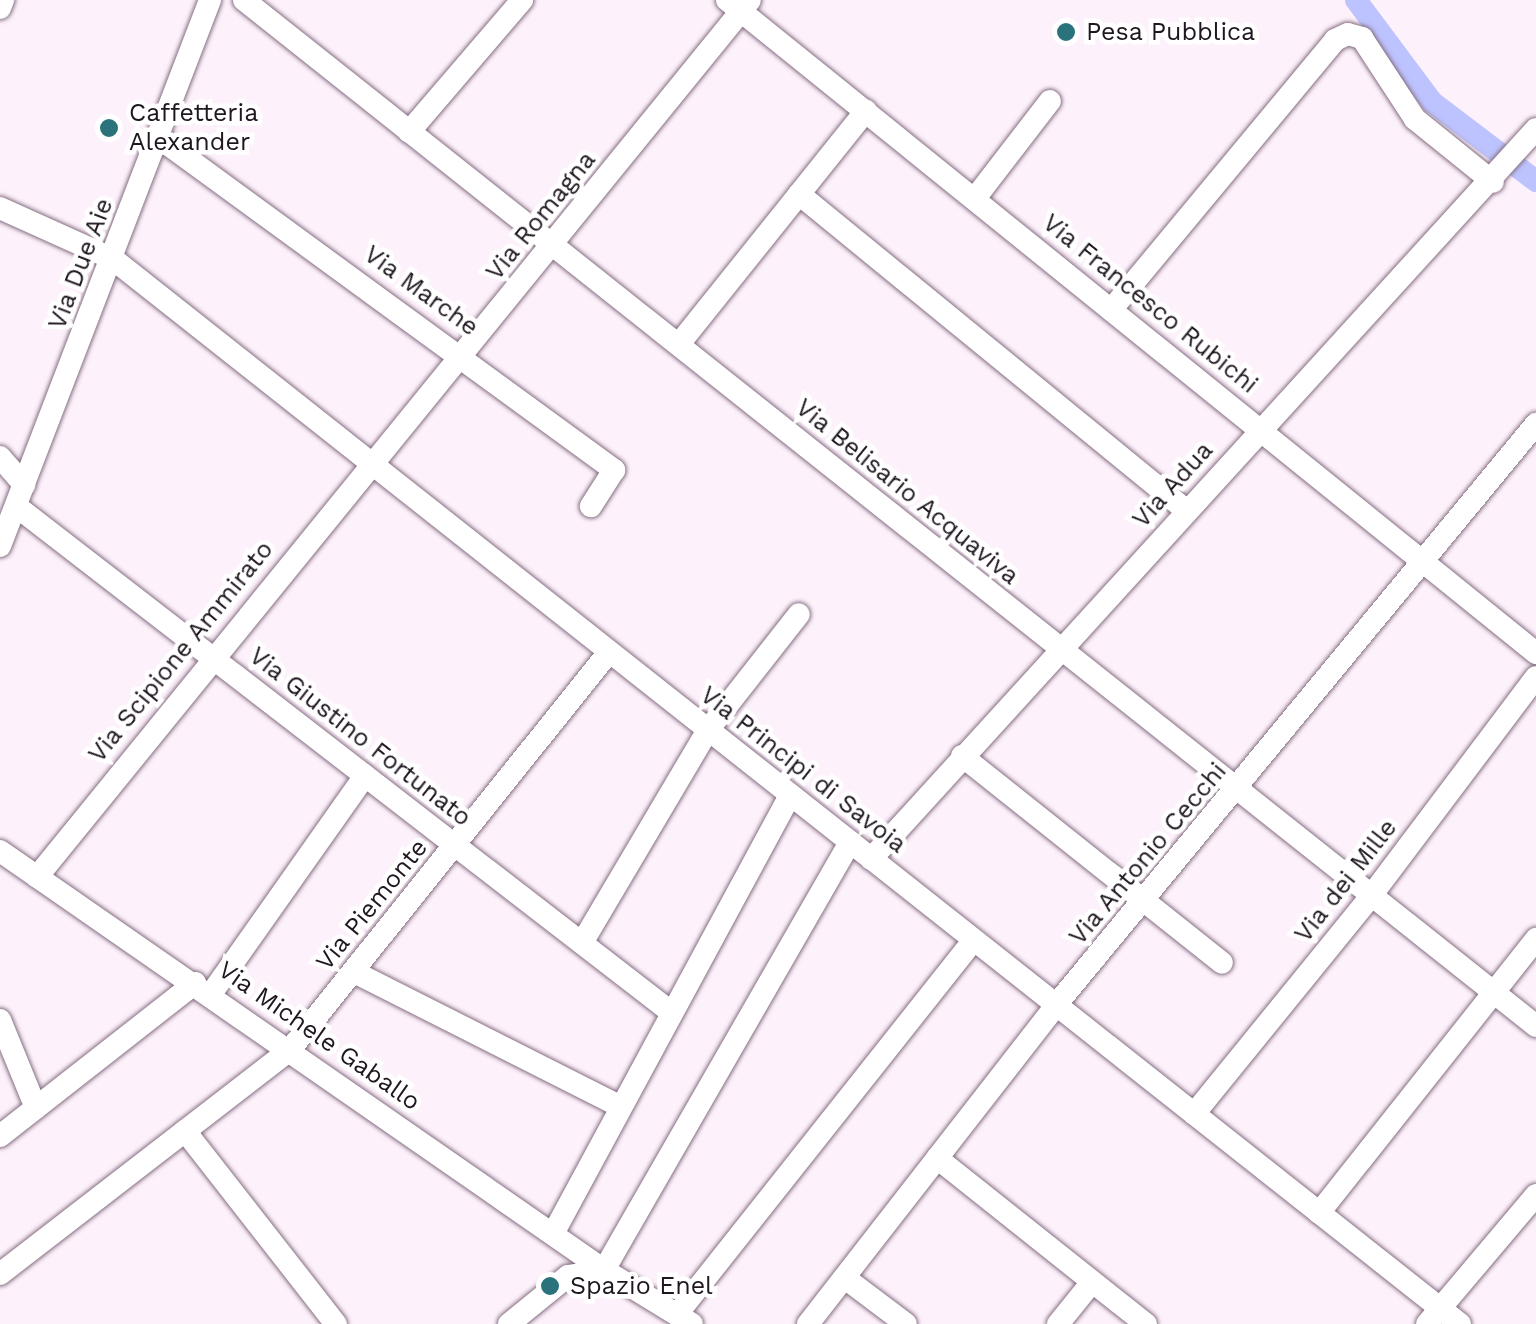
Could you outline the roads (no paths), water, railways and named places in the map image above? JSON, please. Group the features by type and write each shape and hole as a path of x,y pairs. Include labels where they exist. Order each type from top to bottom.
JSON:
{"street":[{"path":"0,8 3,0"},
{"name":"Via Belisario Acquaviva","path":"244,0 1536,1026"},
{"path":"409,132 522,0"},
{"name":"Via Francesco Rubichi","path":"740,4 866,111 1536,653"},
{"name":"Via Romagna","path":"369,462 554,246 740,4"},
{"name":"Via Due Aie","path":"0,546 113,259 203,7"},
{"path":"1111,310 1335,40 1348,34 1362,38 1414,120 1497,178"},
{"path":"976,197 1050,100"},
{"path":"679,344 866,111"},
{"name":"Via Adua","path":"871,859 1259,430 1497,178 1536,129"},
{"name":"Via Marche","path":"158,137 462,354 614,470 591,506"},
{"path":"799,194 1187,512"},
{"name":"Via Principi di Savoia","path":"0,208 113,259 1319,1213 1433,1316 1460,1324"},
{"name":"Via Antonio Cecchi","path":"808,1324 1056,1005 1238,792 1536,424"},
{"name":"Via Giustino Fortunato","path":"0,457 20,495 212,658 671,1012"},
{"name":"Via Scipione Ammirato","path":"37,877 369,462"},
{"path":"582,943 708,730 799,614"},
{"name":"Via Piemonte","path":"0,1274 290,1051 610,652"},
{"name":"Via dei Mille","path":"1194,1114 1371,896 1536,678"},
{"path":"962,756 1222,963"},
{"path":"0,1136 203,988 366,776"},
{"path":"554,1232 790,795"},
{"path":"523,1320 568,1276 604,1270 850,842"},
{"name":"Via Michele Gaballo","path":"0,851 203,988 604,1270 685,1319"},
{"path":"1319,1213 1536,939"},
{"path":"685,1319 974,940"},
{"path":"354,972 621,1107"},
{"path":"0,1020 36,1108"},
{"path":"185,1131 336,1324"},
{"path":"937,1158 1146,1324"},
{"path":"1433,1316 1536,1196"},
{"path":"845,1278 906,1324"},
{"path":"1058,1324 1092,1282"}],"waterway":[{"path":"1356,0 1432,102 1536,181"}],"place":[{"name":"Pesa Pubblica","path":"1066,32"},
{"name":"Caffetteria Alexander","path":"109,128"},
{"name":"Spazio Enel","path":"550,1286"}]}
